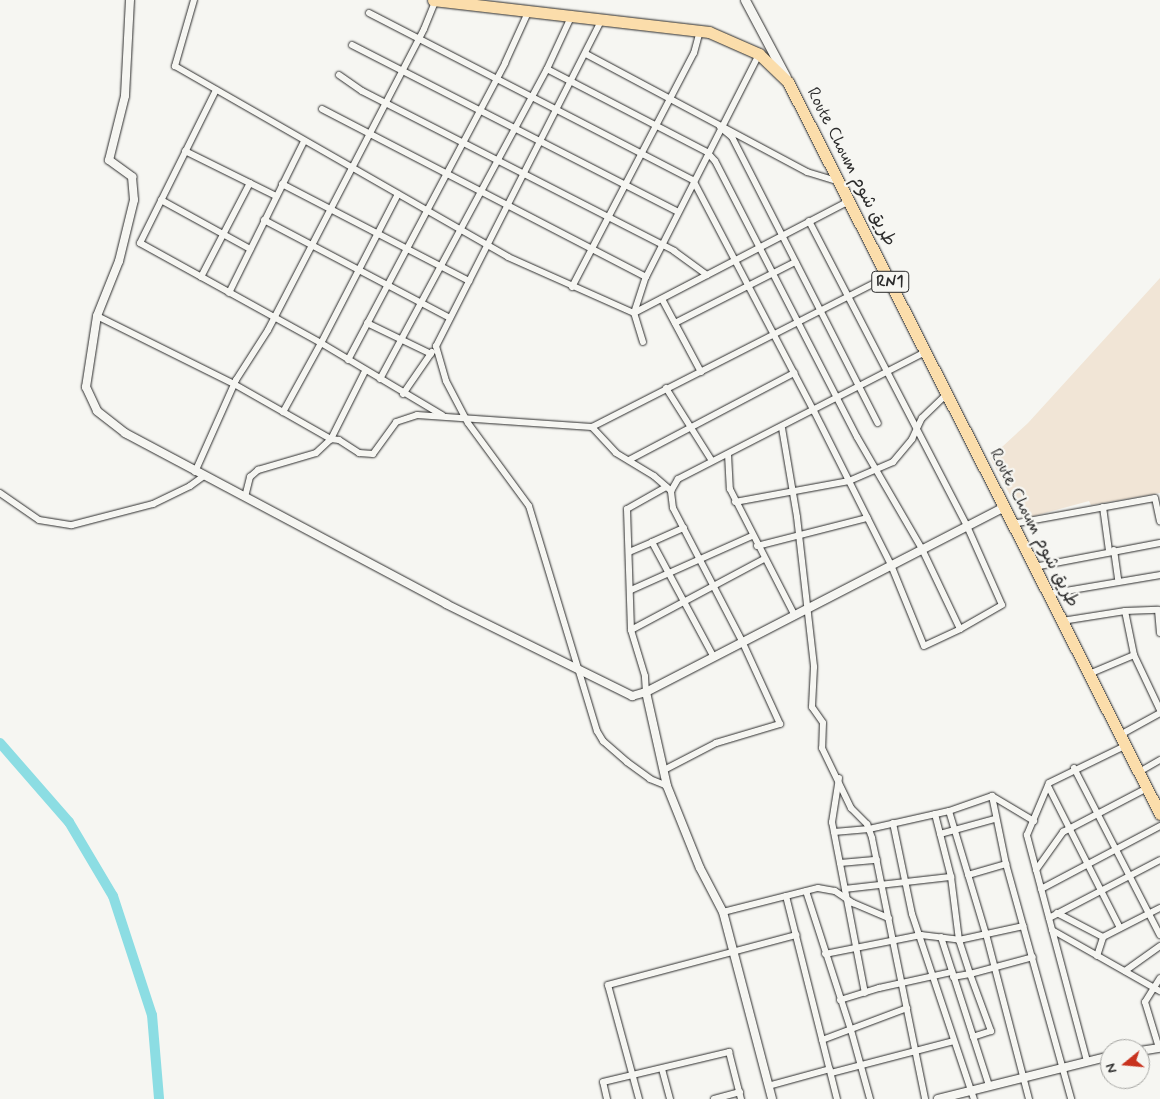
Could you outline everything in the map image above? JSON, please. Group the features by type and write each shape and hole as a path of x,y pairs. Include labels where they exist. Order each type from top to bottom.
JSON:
{"highway":[{"name":"Route Choum طريق شوم","path":"434,0 602,18 700,31 730,39 759,54 788,82 1160,814"}],"main road":[{"path":"744,0 788,82"}],"street":[{"path":"130,0 125,96 109,160 132,177 134,200 119,261 97,316 86,387 97,411 125,433 195,472 446,604 578,667 632,696 646,692 1004,507"},
{"path":"194,0 175,66 487,244 572,287 634,313"},
{"path":"195,472 234,384 274,317 367,134 403,70 434,0"},
{"path":"348,360 444,174 480,110 530,10"},
{"path":"369,13 693,180 868,518 891,565 924,646 960,630 1002,604 966,526 916,427 809,222"},
{"path":"380,379 482,193 547,69 572,15"},
{"path":"403,394 436,346 570,80 586,54 602,18"},
{"path":"572,287 694,53 700,31"},
{"path":"352,45 678,212"},
{"path":"586,54 807,172 839,182"},
{"path":"643,342 634,313 646,277 707,152 759,54"},
{"path":"547,69 707,152 727,181 838,399 922,549 960,630"},
{"path":"339,75 384,102 694,262 707,275"},
{"path":"216,90 140,243 321,343 403,394 444,416"},
{"path":"322,109 444,174 646,277"},
{"path":"720,127 732,137 781,236 861,386 878,423"},
{"path":"229,293 304,141"},
{"path":"185,150 276,196"},
{"path":"201,277 250,183"},
{"path":"282,184 378,232 406,249 469,281"},
{"path":"283,412 398,194"},
{"path":"162,200 250,249"},
{"path":"634,313 849,201"},
{"path":"264,220 450,318"},
{"path":"675,323 750,288 795,262"},
{"path":"97,316 234,384 331,439 339,440 359,453 373,454 396,422 417,415 592,427 887,277"},
{"path":"662,298 701,372"},
{"path":"367,323 431,354"},
{"path":"436,346 446,381 465,417 530,506 597,731 603,741 650,779 667,786"},
{"path":"772,1099 723,912 700,868 667,786 646,692 645,676 631,630 627,509 669,489 678,479 728,454 744,443 782,428 926,352"},
{"path":"245,497 250,477 258,470 316,452 331,439 366,371"},
{"path":"629,460 690,426 794,373"},
{"path":"666,388 712,461"},
{"path":"735,502 793,494 849,481 878,470 899,456 912,439 916,427 948,394"},
{"path":"592,427 616,453 629,460 669,489 673,508 742,641 780,724 716,743 664,770"},
{"path":"782,428 799,535 814,668 812,707 823,723 822,748 851,808 869,829 882,883 924,1099"},
{"path":"728,454 728,475 735,502 794,614"},
{"path":"0,493 31,516 55,524 72,525 153,504 190,486 204,476"},
{"path":"1012,524 1158,498 1160,521"},
{"path":"1102,507 1118,580"},
{"path":"757,546 868,518"},
{"path":"629,552 684,528"},
{"path":"631,590 752,536"},
{"path":"652,542 714,656"},
{"path":"1034,567 1112,550 1160,543"},
{"path":"631,630 764,559"},
{"path":"1048,594 1118,580 1160,575"},
{"path":"1062,621 1125,611 1159,610 1160,633"},
{"path":"1120,735 1160,711 1158,699 1134,655 1125,611"},
{"path":"1089,674 1134,655"},
{"path":"1087,1061 1027,835 1048,786 1074,768 1125,746"},
{"path":"1139,772 1160,760"},
{"path":"1074,768 1160,935"},
{"path":"838,778 832,822 866,993"},
{"path":"1048,786 1120,928"},
{"path":"1036,870 1063,832 1146,788"},
{"path":"834,832 869,829 949,811 992,796 1034,821"},
{"path":"992,796 994,819 1064,1067 1071,1099"},
{"path":"949,811 957,830 986,934 1029,1099"},
{"path":"935,814 950,876 959,940 991,1031 973,1037"},
{"path":"940,834 994,819"},
{"path":"893,823 912,914 921,935 974,1099"},
{"path":"1041,889 1088,866 1160,826"},
{"path":"840,863 877,860"},
{"path":"1049,918 1160,860"},
{"path":"968,875 1006,864"},
{"path":"845,889 950,876"},
{"path":"723,912 818,888 835,891 847,899 889,918"},
{"path":"806,891 851,1030 870,1099"},
{"path":"786,896 837,1099"},
{"path":"1096,956 1103,937 1160,908"},
{"path":"1058,914 1103,937"},
{"path":"825,954 893,939 921,935 959,940 1024,926"},
{"path":"1052,930 1160,991"},
{"path":"639,1099 634,1074 608,985 733,950 796,935"},
{"path":"941,937 989,1086"},
{"path":"1125,971 1160,946"},
{"path":"840,1000 902,983 952,974 970,974 1033,957"},
{"path":"1159,1048 1145,1002 1160,978"},
{"path":"822,1040 907,1008"},
{"path":"768,1086 916,1053 954,1041"},
{"path":"607,1099 603,1082 730,1052 742,1099"},
{"path":"942,1098 1100,1058"},
{"path":"662,1069 670,1099"},
{"path":"714,1099 740,1092"}],"shaded area":[{"path":"1160,278 1160,493 1091,505 1089,501 1023,519 990,458 1028,423"}],"waterway":[{"path":"0,743 69,822 113,896 152,1015 159,1099"}]}
